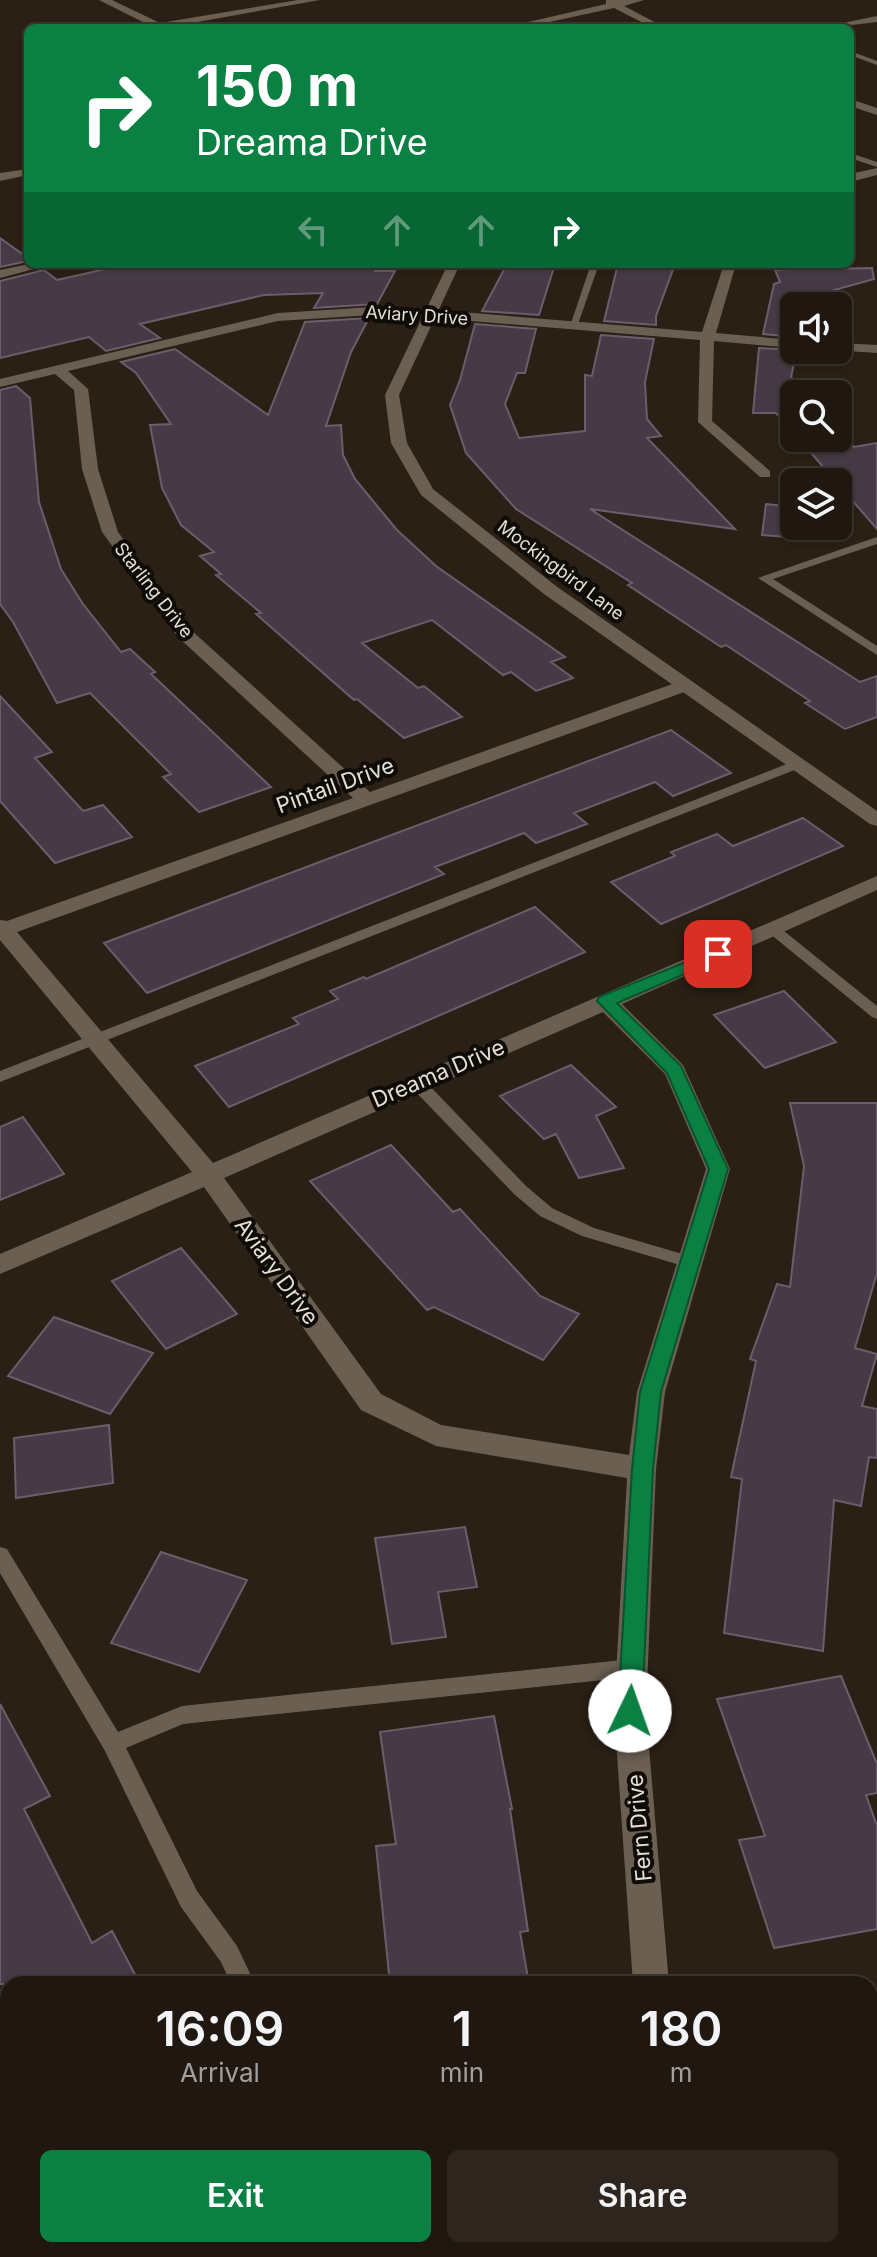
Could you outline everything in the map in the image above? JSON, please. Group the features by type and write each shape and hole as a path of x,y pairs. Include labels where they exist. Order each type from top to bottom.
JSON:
{"street":[{"path":"104,0 155,24"},
{"path":"171,24 315,0"},
{"path":"604,0 653,24"},
{"path":"526,24 639,0"},
{"path":"854,24 876,20"},
{"path":"854,103 877,112"},
{"path":"854,177 877,168"},
{"path":"0,177 24,173"},
{"path":"0,274 28,268"},
{"name":"Mockingbird Lane","path":"452,268 427,315 392,395 399,443 427,492 550,590 877,820"},
{"path":"729,268 707,339 705,422 765,474"},
{"name":"Aviary Drive","path":"0,383 278,317 388,310 780,343"},
{"path":"852,348 877,349"},
{"name":"Starling Drive","path":"57,369 81,389 90,469 110,532 185,634 366,799"},
{"name":"Pintail Drive","path":"1,929 684,686"},
{"name":"Dreama Drive","path":"0,1265 774,930 877,882"},
{"name":"Aviary Drive","path":"1,929 207,1173 371,1402 436,1435 642,1469"},
{"name":"Fern Drive","path":"605,1001 675,1070 718,1169 651,1392 642,1469 630,1711 650,1976"}],"lane":[{"path":"854,54 877,63"},
{"path":"854,157 877,168"},
{"path":"572,327 594,268"},
{"path":"877,540 764,578 877,651"},
{"path":"0,1077 797,764"},
{"path":"774,930 877,1014"},
{"path":"417,1083 520,1190 546,1212 588,1232 690,1262"},
{"path":"0,1555 113,1744 189,1899 229,1954 239,1976"},
{"path":"113,1744 182,1715 632,1668"}],"building":[{"path":"0,238 24,255 24,262 0,267"},
{"path":"110,268 375,268 375,271 395,271 377,304 314,308 323,293 264,295 140,324 160,338 106,351 89,337 0,358 0,281 44,270 57,280"},
{"path":"505,268 554,268 539,315 482,311"},
{"path":"617,268 674,268 656,316 656,325 604,321"},
{"path":"872,268 874,279 827,292 780,292 780,336 763,334 774,284 780,282 775,270"},
{"path":"369,318 351,352 326,426 341,425 343,455 355,479 397,530 436,566 565,657 551,662 573,678 536,691 511,672 503,675 432,620 362,643 418,688 424,686 462,717 404,738 357,699 354,700 256,614 261,613 216,575 221,574 200,556 214,552 181,525 162,488 150,425 171,424 136,373 121,362 175,349 268,415 305,322"},
{"path":"475,324 536,329 525,373 517,373 505,404 519,438 585,431 585,375 592,376 601,335 654,339 645,382 647,419 661,436 647,438 735,529 590,509 860,682 877,676 877,717 845,729 805,703 810,701 726,645 721,647 628,585 632,583 516,509 466,453 450,405"},
{"path":"759,348 780,349 780,364 794,364 791,377 794,380 780,380 780,418 776,413 753,413"},
{"path":"16,386 30,398 39,502 61,569 83,604 121,652 130,649 155,672 151,674 271,787 199,812 163,777 171,774 90,693 57,703 0,604 0,390"},
{"path":"877,443 877,529 852,500 852,468 824,468 810,452 852,452 852,445"},
{"path":"766,504 780,506 780,536 762,535"},
{"path":"0,696 52,752 35,758 83,811 103,805 132,837 55,863 0,801"},
{"path":"671,730 731,773 673,796 655,782 574,813 587,824 536,843 524,833 435,867 444,874 147,993 104,943"},
{"path":"803,818 843,846 661,924 611,882 675,856 671,852 717,834 733,846"},
{"path":"535,907 585,952 229,1107 195,1066 299,1024 293,1018 338,999 330,991 364,977 366,979"},
{"path":"784,991 836,1042 765,1068 714,1015"},
{"path":"571,1065 616,1107 596,1116 624,1168 579,1178 556,1134 544,1139 500,1096"},
{"path":"790,1103 877,1103 877,1273 855,1348 877,1354 862,1406 877,1409 877,1458 869,1457 861,1506 834,1500 823,1651 724,1633 742,1479 731,1477 756,1361 750,1359 777,1284 790,1287 804,1166"},
{"path":"23,1117 64,1174 0,1200 0,1127"},
{"path":"391,1145 453,1212 460,1209 540,1296 579,1314 543,1360 434,1307 427,1310 310,1181"},
{"path":"181,1248 237,1314 166,1349 112,1281"},
{"path":"54,1317 153,1353 110,1414 8,1376"},
{"path":"109,1425 113,1483 16,1498 14,1438"},
{"path":"465,1527 477,1587 438,1592 446,1637 392,1644 375,1538"},
{"path":"161,1552 247,1580 199,1672 111,1643"},
{"path":"841,1676 877,1764 877,1793 866,1795 877,1826 877,1929 774,1948 739,1840 765,1836 717,1699"},
{"path":"0,1704 50,1796 24,1809 92,1943 112,1931 136,1976 0,1976"},
{"path":"494,1716 512,1809 528,1931 520,1932 528,1976 389,1976 376,1846 396,1844 380,1732"}],"route":[{"path":"630,1711 642,1469 651,1392 718,1169 675,1070 605,1001 718,954"}]}
